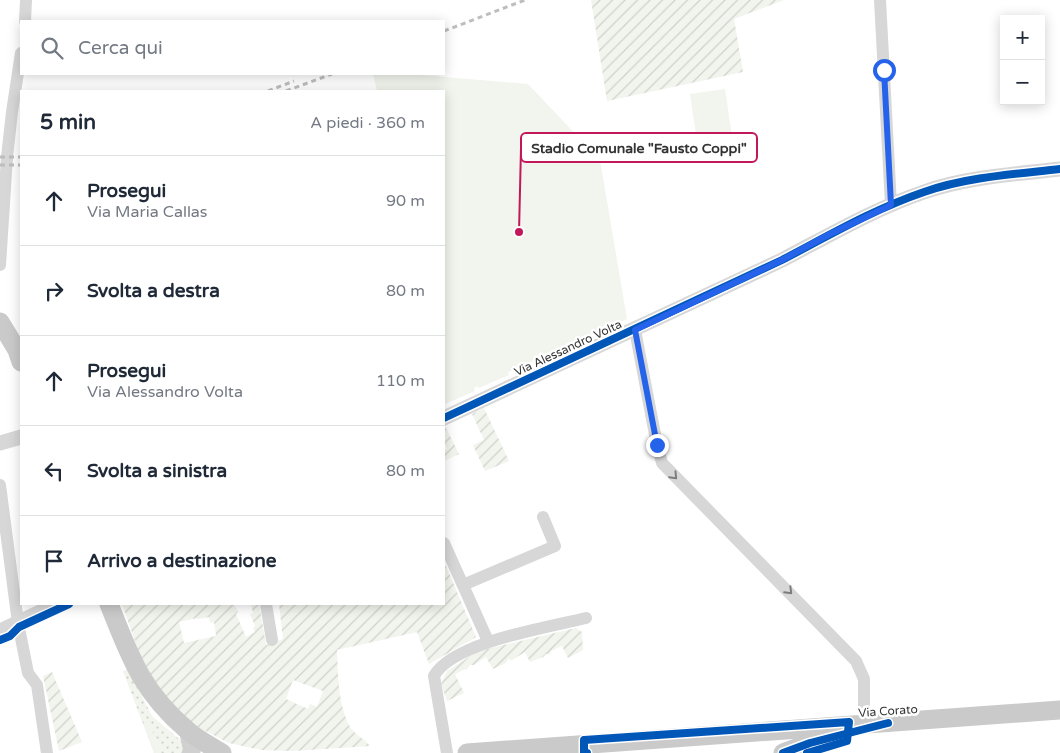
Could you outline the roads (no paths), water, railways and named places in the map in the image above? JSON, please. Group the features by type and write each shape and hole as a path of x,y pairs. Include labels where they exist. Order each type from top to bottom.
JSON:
{"main road":[{"path":"0,322 17,350 20,359"},
{"path":"109,605 129,654 155,699 188,731 222,753"},
{"name":"Via Corato","path":"467,753 668,748 864,725 1060,710"},
{"path":"783,753 810,743 888,723"},
{"path":"188,731 192,749 191,753"}],"street":[{"path":"25,20 26,0"},
{"path":"880,0 891,205"},
{"path":"0,265 7,157 20,60"},
{"name":"Via Alessandro Volta","path":"445,418 782,260 830,234 891,205 943,186 1060,169"},
{"path":"635,330 662,463 856,661 864,679 864,725"},
{"path":"0,443 20,437"},
{"path":"0,485 18,623 28,673 37,685 47,753"},
{"path":"463,585 554,546 543,517"},
{"path":"445,545 488,642"},
{"path":"0,631 55,605"},
{"path":"266,605 272,640"},
{"path":"447,753 434,676 438,668 488,642 586,618"}],"railway":[{"path":"445,31 525,0"},
{"path":"289,90 329,75"},
{"path":"271,90 294,81"},
{"path":"0,157 20,157"},
{"path":"0,165 20,165"}],"place":[{"name":"Stadio Comunale \"Fausto Coppi\"","path":"519,232"}]}
